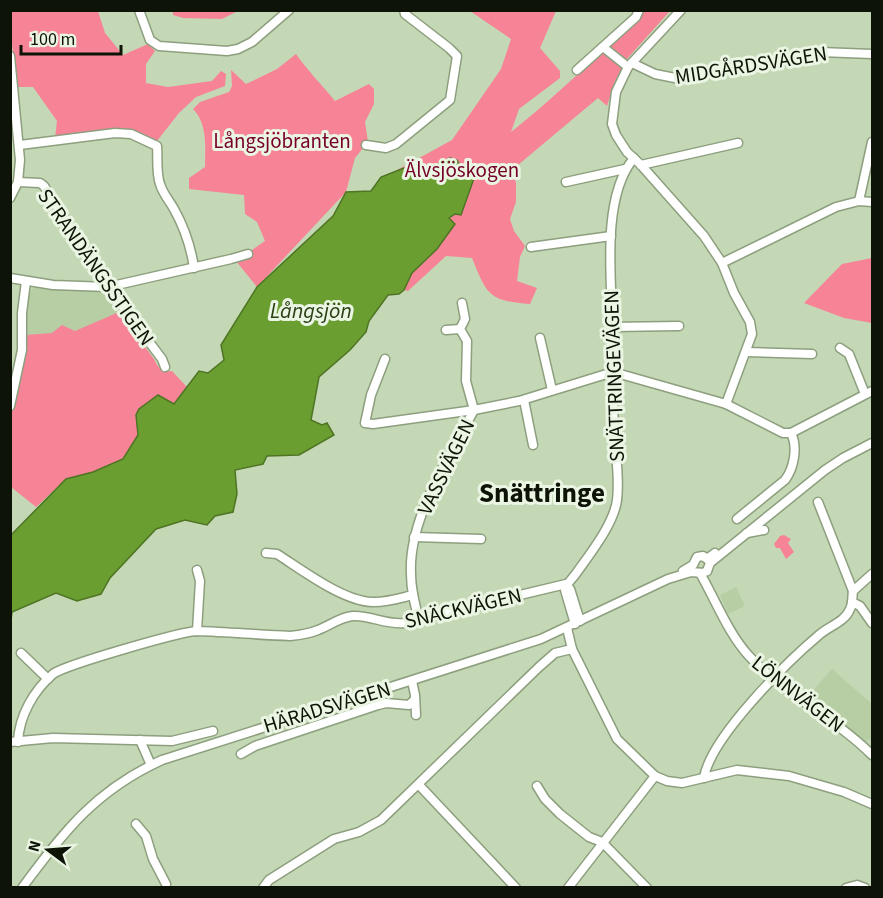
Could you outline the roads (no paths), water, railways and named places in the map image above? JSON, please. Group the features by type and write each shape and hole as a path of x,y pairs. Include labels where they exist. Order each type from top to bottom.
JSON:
{"street":[{"path":"139,10 150,40 159,46 227,51 238,49 252,42 289,10"},
{"path":"366,145 386,148 396,144 450,100 457,56 405,14 404,10"},
{"path":"576,70 636,17 639,10"},
{"path":"681,10 630,65 616,92 612,124 619,141 688,217 723,263 734,293 750,321 752,334 726,404"},
{"name":"MIDGÅRDSVÄGEN","path":"603,47 630,65 655,74 680,79 708,72 770,64 820,52 873,54"},
{"path":"10,56 20,146 18,182 10,198"},
{"path":"20,146 115,133 131,134 158,146 159,181 163,194 174,207 187,238 194,268"},
{"path":"859,201 873,142"},
{"path":"641,165 738,143"},
{"name":"SNÄTTRINGEVÄGEN","path":"566,584 574,576 607,527 617,504 610,236 614,205 625,169 634,158"},
{"path":"566,182 625,169"},
{"name":"STRANDÄNGSSTIGEN","path":"18,182 40,183 44,186 108,286 162,359 165,367"},
{"path":"723,263 836,207 859,201 873,202"},
{"path":"531,247 610,236"},
{"path":"10,278 62,286 108,286 248,254"},
{"path":"10,406 22,350 22,313 27,281"},
{"name":"VASSVÄGEN","path":"419,620 411,573 414,537 427,500 474,410 466,381 467,341 460,329 465,319 462,303"},
{"path":"612,327 679,326"},
{"path":"446,330 460,329"},
{"path":"540,338 552,390"},
{"path":"385,359 371,395 365,423 373,424 474,410 524,400 613,372 726,404 783,433 791,433 869,393 849,354 840,348"},
{"path":"746,352 812,354"},
{"path":"524,400 533,445"},
{"path":"736,519 790,474 794,444 791,433"},
{"name":"HÄRADSVÄGEN","path":"22,888 66,830 100,797 151,765 188,750 412,681 541,639 567,628 668,579 702,567 825,470 873,443"},
{"path":"704,778 712,758 731,728 773,678 818,635 846,616 850,610 853,591 818,502"},
{"path":"778,518 781,505"},
{"path":"746,533 764,530"},
{"name":"VASSVÄGEN","path":"414,537 481,539"},
{"path":"266,553 277,555 342,594 358,601 380,602 413,595"},
{"name":"LÖNNVÄGEN","path":"702,567 713,595 740,645 755,663 873,755"},
{"path":"197,570 200,581 197,631"},
{"path":"853,591 873,574"},
{"path":"566,584 565,590 578,622"},
{"name":"SNÄCKVÄGEN","path":"14,742 23,716 48,679 62,669 156,640 197,631 290,636 312,632 350,616 398,624 566,584"},
{"path":"852,602 860,606 873,623"},
{"path":"567,628 572,649 617,739 655,777 682,783 737,770 789,776 837,790 873,804"},
{"path":"263,888 269,880 334,839 376,824 539,667 555,653 572,649"},
{"path":"21,653 48,679"},
{"path":"412,681 416,715"},
{"name":"HÄRADSVÄGEN","path":"241,754 252,747 378,705 386,703 409,705 414,700"},
{"path":"14,742 52,738 172,741 213,731"},
{"path":"140,740 151,765"},
{"path":"568,888 655,777"},
{"path":"420,784 516,888"},
{"path":"537,786 545,799 564,818 589,837 602,842 647,888"},
{"path":"136,824 146,836 153,859 166,887"},
{"path":"846,888 857,885 866,888"}],"water":[{"name":"Långsjön","path":"450,158 457,160 465,168 477,170 461,215 455,214 449,218 455,224 437,249 412,273 404,290 399,294 388,295 369,321 366,332 350,350 319,377 311,420 322,425 327,423 334,435 299,455 267,456 263,464 235,470 237,494 233,512 215,516 207,525 185,520 156,529 110,578 101,594 77,601 56,593 12,612 11,620 11,535 66,479 93,472 123,459 138,435 136,415 139,409 158,395 174,404 199,371 208,373 224,360 221,345 257,287 333,216 346,192 371,191 381,177 404,168 436,165"}],"district":[{"name":"Snättringe","path":"542,493"}],"park label":[{"name":"Långsjöbranten","path":"282,141"},
{"name":"Älvsjöskogen","path":"462,170"}]}
